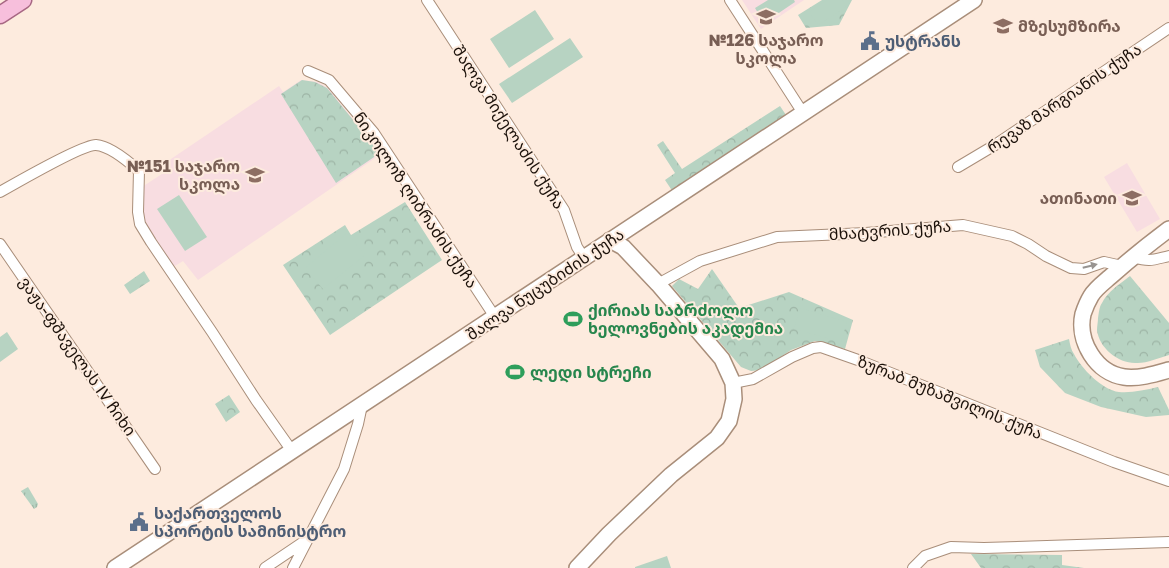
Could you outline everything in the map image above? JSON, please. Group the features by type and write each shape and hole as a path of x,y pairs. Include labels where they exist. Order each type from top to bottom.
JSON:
{"main road":[{"path":"0,15 23,0"},
{"name":"შალვა ნუცუბიძის ქუჩა","path":"115,568 974,0"},
{"path":"1169,229 1127,261 1092,294 1083,314 1082,326 1087,349 1101,368 1111,374 1136,378 1169,370"},
{"path":"577,568 608,534 671,475 717,438 729,421 734,399 733,383 722,359 658,284 623,247 610,240"}],"street":[{"name":"შალვა მიქელაძის ქუჩა","path":"427,0 564,210 577,247 584,258"},
{"path":"730,0 803,113"},
{"name":"რევაზ მარგიანის ქუჩა","path":"958,167 995,145 1169,28"},
{"name":"ნიკოლოზ ღიბრაძის ქუჩა","path":"308,71 329,80 374,133 495,317"},
{"path":"0,192 71,154 95,145 107,148 134,166 138,171 138,212 140,224 256,400 292,451"},
{"name":"მხატვრის ქუჩა","path":"658,284 700,261 777,237 963,225 1012,236 1071,268 1084,269 1104,262 1147,261 1169,256"},
{"name":"ვაჟა-ფშაველას IV ჩიხი","path":"0,244 155,469"},
{"name":"ზურაბ მუზაშვილის ქუჩა","path":"733,383 752,379 792,357 813,348 821,347 1114,462 1169,481"},
{"path":"294,568 344,469 362,405"},
{"path":"265,568 310,538"},
{"path":"913,568 925,556 950,547 984,548 1169,542"}],"shaded area":[{"name":"№126 საჯარო სკოლა","path":"742,0 804,0 761,29"},
{"name":"№151 საჯარო სკოლა","path":"301,80 318,82 328,88 381,154 198,280 183,261 175,266 168,262 147,231 142,212 142,187 168,170 165,163 279,86 283,92"},
{"name":"ათინათი","path":"1127,163 1160,219 1137,232 1104,177"}],"green space":[{"path":"768,0 794,0 795,2 764,23 755,8"},
{"path":"822,0 852,0 839,25 806,28 798,15"},
{"path":"827,0 842,0 846,7 818,25 809,12"},
{"path":"535,10 554,39 509,68 490,39"},
{"path":"570,38 583,57 512,103 499,84"},
{"path":"302,80 315,82 327,88 380,153 336,183 281,94"},
{"path":"780,106 788,118 673,192 665,180 675,173 657,145 663,141 682,169"},
{"path":"179,195 207,237 185,251 157,209"},
{"path":"405,202 442,260 330,335 283,265 345,225 351,235"},
{"path":"347,233 365,255 323,289 305,268"},
{"path":"712,269 739,308 789,292 853,320 845,349 815,341 791,350 762,370 751,371 741,367 672,286 679,279 698,289"},
{"path":"144,271 150,281 130,294 124,285"},
{"path":"1130,276 1169,323 1169,355 1143,363 1129,362 1110,353 1101,343 1097,330 1100,306 1111,291"},
{"path":"800,308 847,322 841,342 794,329"},
{"path":"7,332 18,349 0,362 0,337"},
{"path":"1069,339 1077,360 1099,383 1119,392 1134,392 1158,387 1169,410 1169,415 1146,417 1101,407 1065,393 1040,367 1035,350"},
{"path":"229,395 240,412 226,422 215,404"},
{"path":"28,487 38,504 34,509 21,491"},
{"path":"971,554 1062,555 1062,565 1084,568 981,568"},
{"path":"667,556 671,568 635,568 635,567"}],"place":[{"name":"№126 საჯარო სკოლა","path":"766,17"},
{"name":"მზესუმზირა","path":"1003,26"},
{"name":"უსტრანს","path":"870,41"},
{"name":"№151 საჯარო სკოლა","path":"255,175"},
{"name":"ათინათი","path":"1132,198"},
{"name":"ქირიას საბრძოლო ხელოვნების აკადემია","path":"573,319"},
{"name":"ლედი სტრეჩი","path":"515,372"},
{"name":"საქართველოს სპორტის სამინისტრო","path":"139,522"}]}
